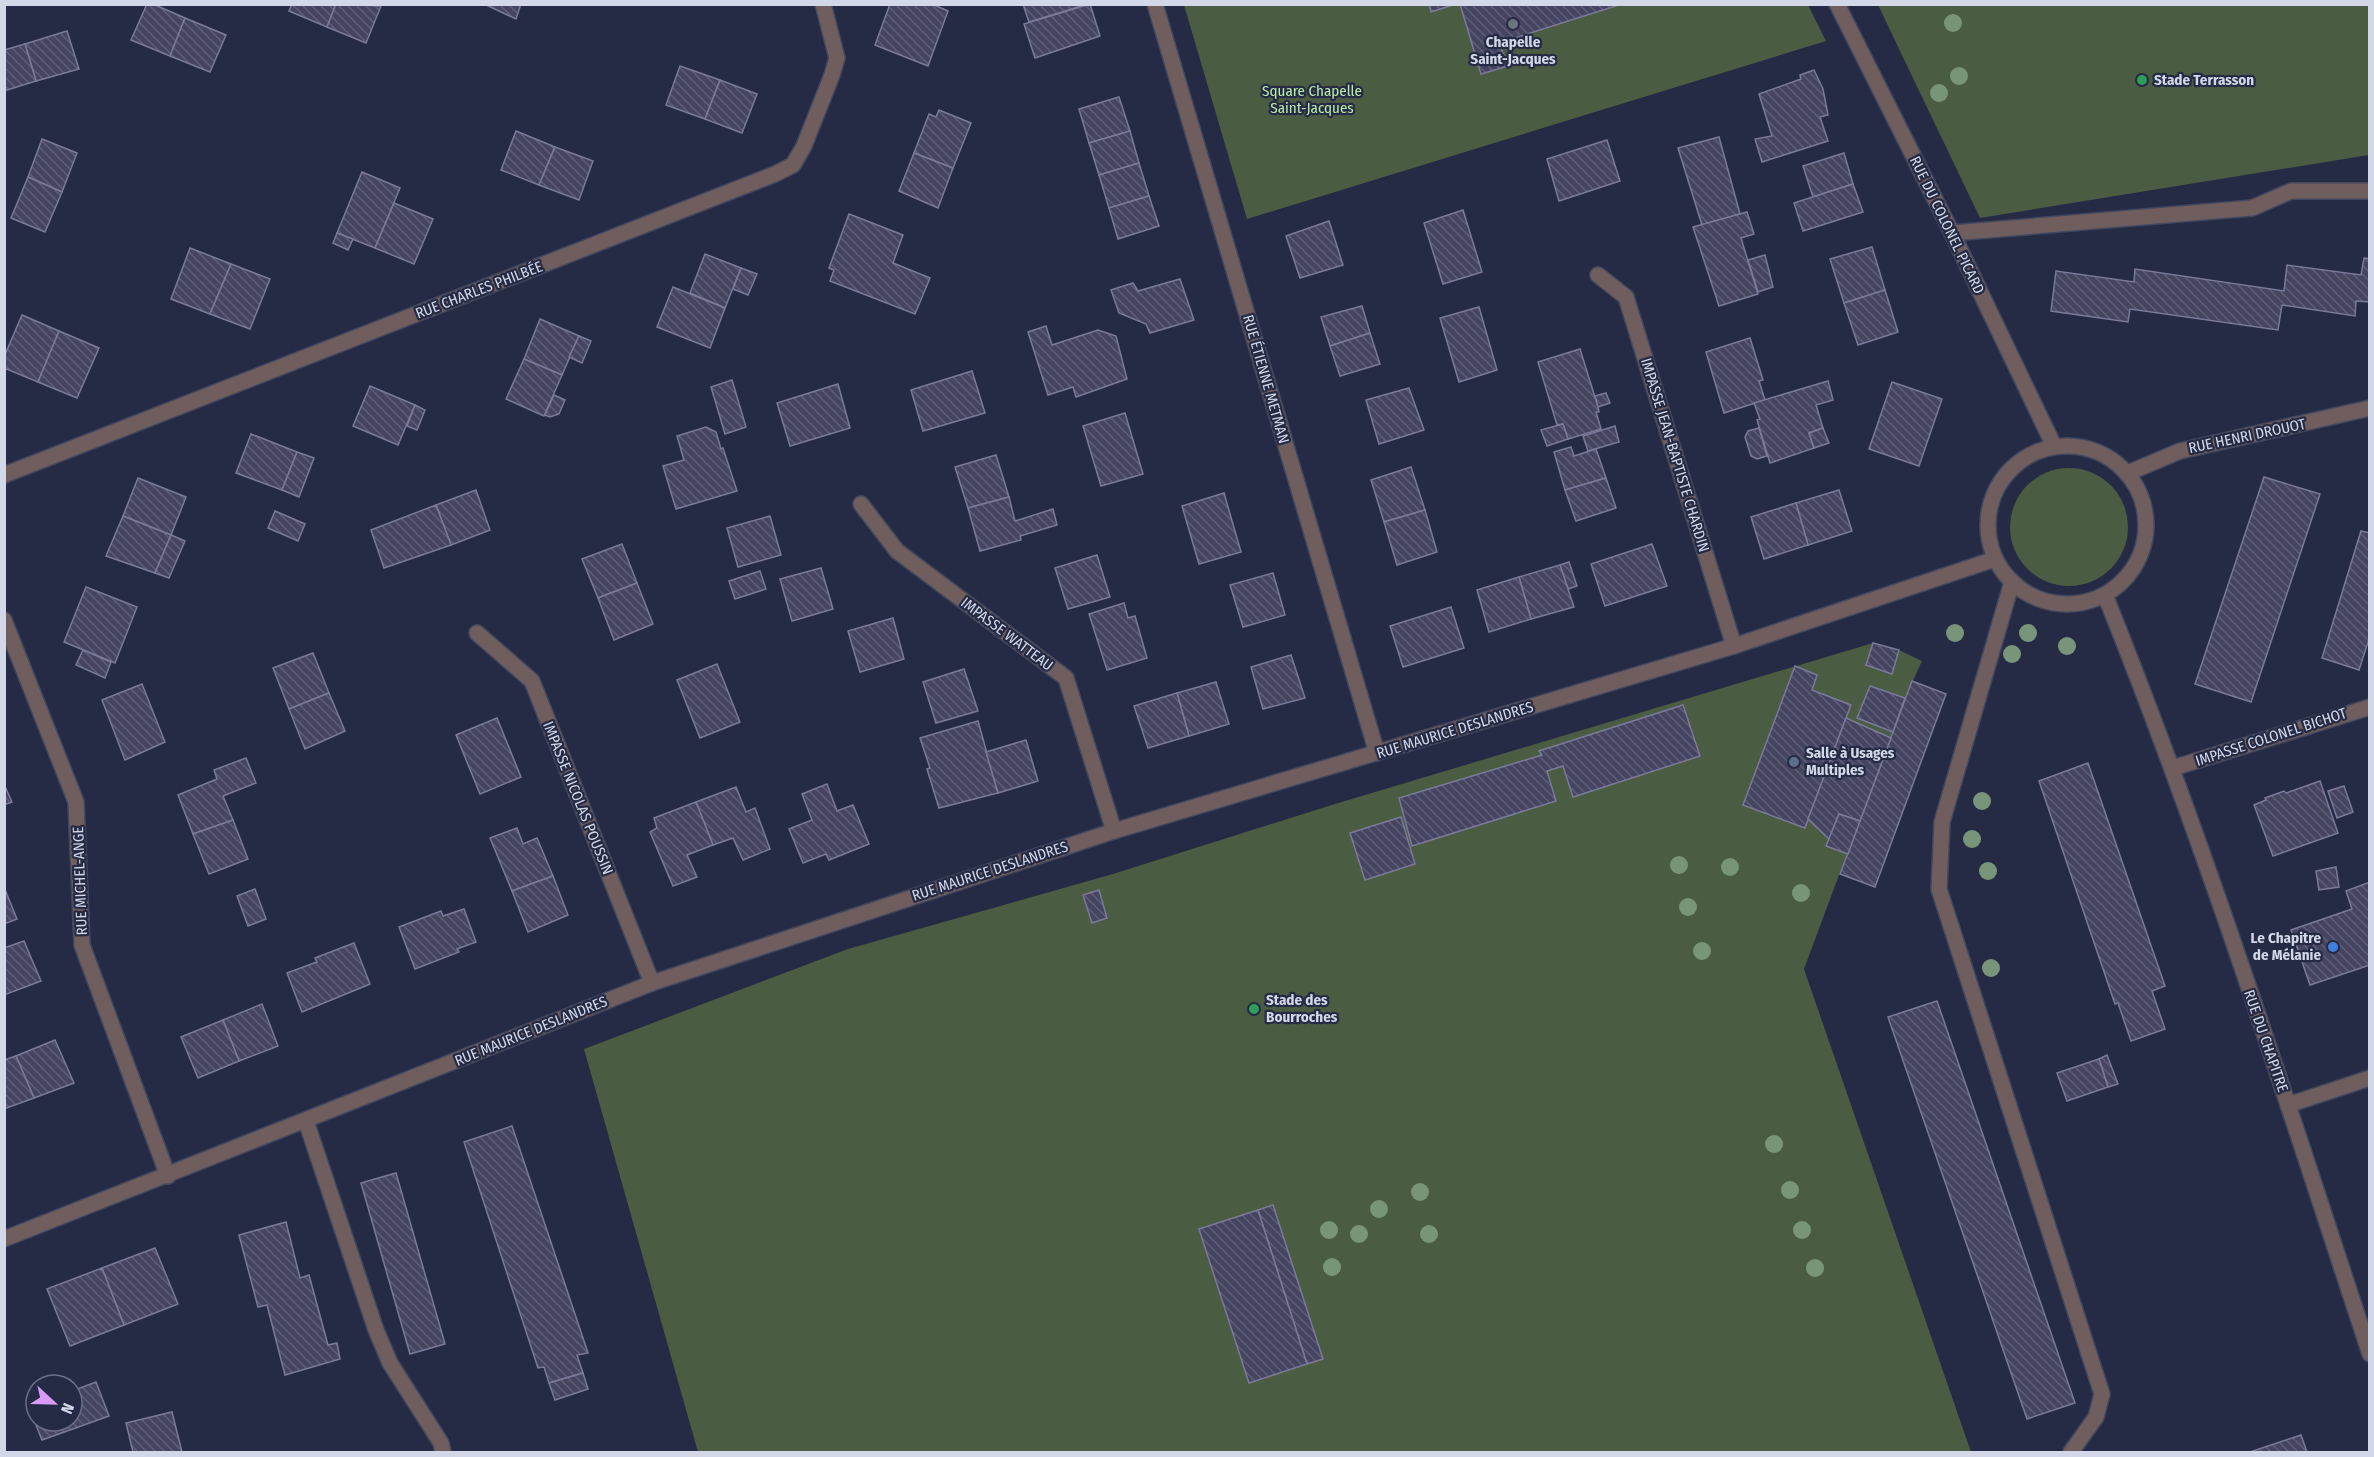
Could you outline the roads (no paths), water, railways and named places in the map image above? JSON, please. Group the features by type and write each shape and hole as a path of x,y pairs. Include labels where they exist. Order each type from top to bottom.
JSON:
{"street":[{"name":"RUE CHARLES PHILBÉE","path":"4,475 776,174 792,165 804,146 837,58 823,4"},
{"name":"RUE ÉTIENNE METMAN","path":"1155,4 1377,753"},
{"name":"RUE DU COLONEL PICARD","path":"1837,4 1952,233 2054,446"},
{"path":"1952,233 2252,208 2291,191 2370,191"},
{"name":"IMPASSE JEAN-BAPTISTE CHARDIN","path":"1598,275 1626,297 1734,646"},
{"name":"RUE HENRI DROUOT","path":"2128,473 2180,451 2370,408"},
{"path":"2054,446 2081,446 2107,456 2128,473 2140,493 2146,515 2145,539 2138,562 2124,581 2104,595 2081,603 2056,604 2032,597 2012,582 1995,559 1989,536 1989,512 1997,488 2011,469 2031,454 2054,446"},
{"name":"IMPASSE WATTEAU","path":"861,504 897,551 1066,678 1114,831"},
{"name":"RUE MAURICE DESLANDRES","path":"4,1239 168,1176 652,982 1114,831 1734,646 1995,559"},
{"path":"2012,582 1942,822 1939,889 2102,1394 2097,1417 2071,1452"},
{"name":"RUE DU CHAPITRE","path":"2104,595 2173,768 2370,1354"},
{"name":"RUE MICHEL-ANGE","path":"4,620 76,802 82,945 168,1176"},
{"name":"IMPASSE NICOLAS POUSSIN","path":"477,633 532,681 652,982"},
{"name":"IMPASSE COLONEL BICHOT","path":"2173,768 2370,707"},
{"path":"2288,1105 2370,1078"},
{"path":"306,1121 376,1330 390,1364 441,1443 443,1452"}],"place":[{"name":"Chapelle Saint-Jacques","path":"1513,24"},
{"name":"Stade Terrasson","path":"2142,80"},
{"name":"Salle à Usages Multiples","path":"1794,762"},
{"name":"Le Chapitre de Mélanie","path":"2333,947"},
{"name":"Stade des Bourroches","path":"1254,1009"}],"park label":[{"name":"Square Chapelle Saint-Jacques","path":"1312,100"}]}
